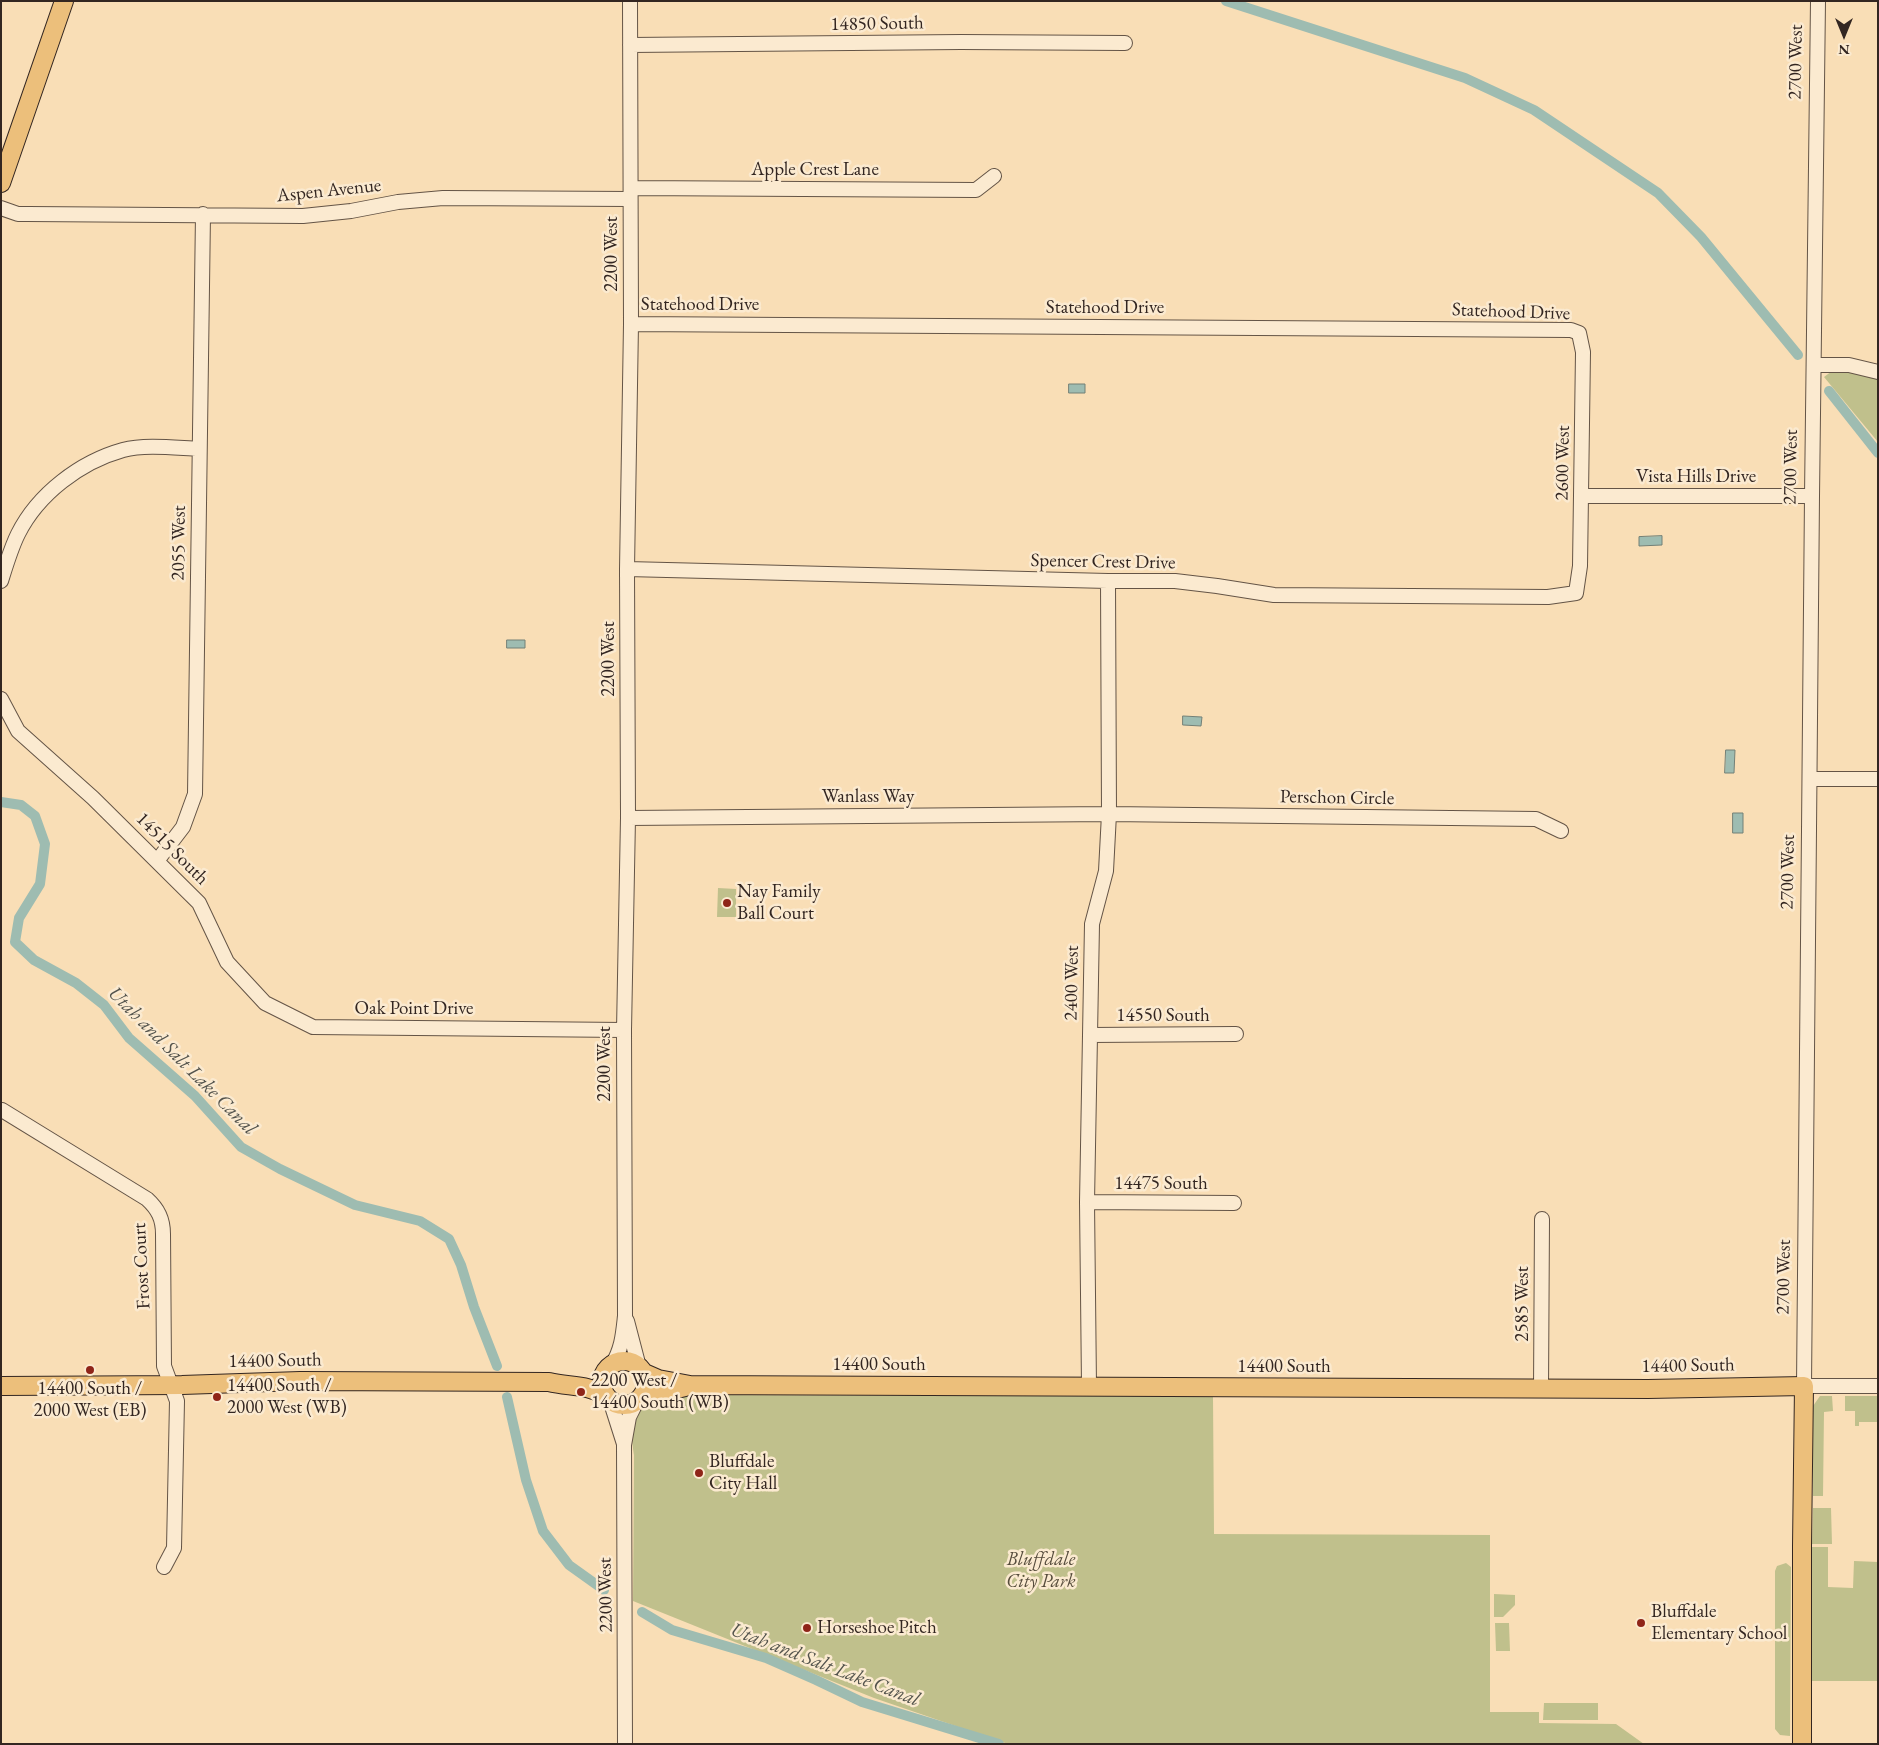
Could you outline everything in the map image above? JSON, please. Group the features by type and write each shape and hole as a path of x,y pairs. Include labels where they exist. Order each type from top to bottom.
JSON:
{"main road":[{"path":"1,182 64,1"},
{"path":"625,1361 641,1370 646,1384 638,1400 624,1405 617,1404 608,1398 602,1383 609,1367 625,1361"},
{"name":"14400 South","path":"549,1382 595,1374 609,1367"},
{"name":"14400 South","path":"641,1370 658,1379 690,1385 1541,1389 1804,1386"},
{"name":"14400 South","path":"1,1386 171,1385 300,1381 549,1382 586,1387 608,1398"},
{"name":"14400 South","path":"638,1400 690,1385"},
{"name":"2700 West","path":"1802,1744 1804,1386"}],"street":[{"name":"2200 West","path":"609,1367 618,1356 622,1344 626,1316 624,1030 628,818 628,569 631,324 630,1"},
{"name":"2700 West","path":"1804,1386 1818,1"},
{"name":"14850 South","path":"630,45 961,42 1125,43"},
{"name":"Apple Crest Lane","path":"631,193 976,190 994,176"},
{"name":"Aspen Avenue","path":"1,208 18,214 303,216 351,211 398,202 443,198 631,193"},
{"name":"2055 West","path":"156,861 183,827 195,794 203,214"},
{"name":"Statehood Drive","path":"631,324 1550,329 1579,332"},
{"name":"2600 West","path":"1576,593 1580,566 1583,362 1579,332"},
{"path":"1814,365 1849,366 1878,372"},
{"path":"1,581 17,535 28,517 54,488 76,471 124,450 160,447 199,449"},
{"name":"Vista Hills Drive","path":"1581,496 1812,496"},
{"name":"Spencer Crest Drive","path":"628,569 1175,581 1274,596 1548,597 1576,593"},
{"name":"2400 West","path":"1089,1386 1087,1202 1092,924 1106,870 1109,814 1108,581"},
{"name":"14515 South","path":"1,699 18,731 93,798 199,903 227,962"},
{"path":"1810,778 1878,779"},
{"name":"Wanlass Way","path":"628,818 1109,814"},
{"name":"Perschon Circle","path":"1109,814 1536,820 1561,831"},
{"name":"Oak Point Drive","path":"227,962 265,1003 313,1027 624,1030"},
{"name":"14550 South","path":"1090,1035 1236,1034"},
{"name":"Frost Court","path":"2,1110 147,1198 160,1214 163,1224 164,1366 177,1401 174,1548 164,1567"},
{"name":"14475 South","path":"1087,1202 1234,1203"},
{"name":"2585 West","path":"1541,1389 1542,1219"},
{"name":"2200 West","path":"626,1316 641,1370"},
{"name":"14400 South","path":"1804,1386 1878,1386"},
{"name":"2200 West","path":"608,1398 624,1445"},
{"name":"2200 West","path":"625,1744 624,1445 629,1417 638,1400"}],"green space":[{"path":"1832,371 1853,371 1878,377 1878,442 1824,377"},
{"name":"Nay Family Ball Court","path":"718,888 736,889 736,917 717,917"},
{"name":"Bluffdale City Park","path":"675,1395 1213,1396 1214,1534 1490,1535 1490,1712 1539,1712 1539,1723 1616,1724 1644,1744 1008,1744 874,1698 633,1601 633,1422 639,1410 644,1406"},
{"path":"1820,1396 1832,1396 1833,1411 1824,1412 1823,1496 1813,1496 1813,1406"},
{"path":"1845,1396 1878,1396 1878,1422 1859,1422 1859,1426 1855,1426 1855,1411 1845,1411"},
{"path":"1813,1508 1831,1508 1832,1544 1812,1544"},
{"path":"1812,1547 1828,1547 1828,1587 1853,1588 1854,1561 1878,1562 1878,1681 1811,1681"},
{"path":"1786,1563 1791,1567 1790,1736 1780,1735 1775,1729 1775,1571 1777,1566"},
{"path":"1494,1594 1515,1595 1515,1605 1503,1617 1494,1617"},
{"path":"1495,1623 1509,1623 1510,1651 1496,1651"},
{"path":"1544,1703 1598,1703 1598,1720 1543,1720"}],"water":[{"path":"1069,384 1085,384 1085,393 1069,393"},
{"path":"1662,536 1662,545 1639,546 1639,537"},
{"path":"507,640 525,640 525,648 507,648"},
{"path":"1183,716 1202,717 1201,726 1183,725"},
{"path":"1726,750 1735,750 1734,773 1725,773"},
{"path":"1733,813 1743,813 1743,833 1733,833"}],"waterway":[{"path":"1226,1 1465,78 1534,110 1658,193 1701,237 1798,355"},
{"path":"1829,391 1878,453"},
{"name":"Utah and Salt Lake Canal","path":"1,802 21,805 35,816 45,844 40,884 19,918 15,942 34,960 76,983 104,1005 129,1038 195,1096 241,1147 280,1169 355,1205 420,1221 449,1239 461,1265 474,1307 497,1366"},
{"name":"Utah and Salt Lake Canal","path":"507,1397 526,1480 543,1531 569,1565 604,1590"},
{"name":"Utah and Salt Lake Canal","path":"642,1612 672,1630 766,1658 862,1702 999,1744"}],"place":[{"name":"Nay Family Ball Court","path":"727,903"},
{"name":"14400 South / 2000 West (EB)","path":"90,1370"},
{"name":"2200 West / 14400 South (WB)","path":"581,1392"},
{"name":"14400 South / 2000 West (WB)","path":"217,1397"},
{"name":"Bluffdale City Hall","path":"699,1473"},
{"name":"Bluffdale Elementary School","path":"1641,1623"},
{"name":"Horseshoe Pitch","path":"807,1628"}]}
